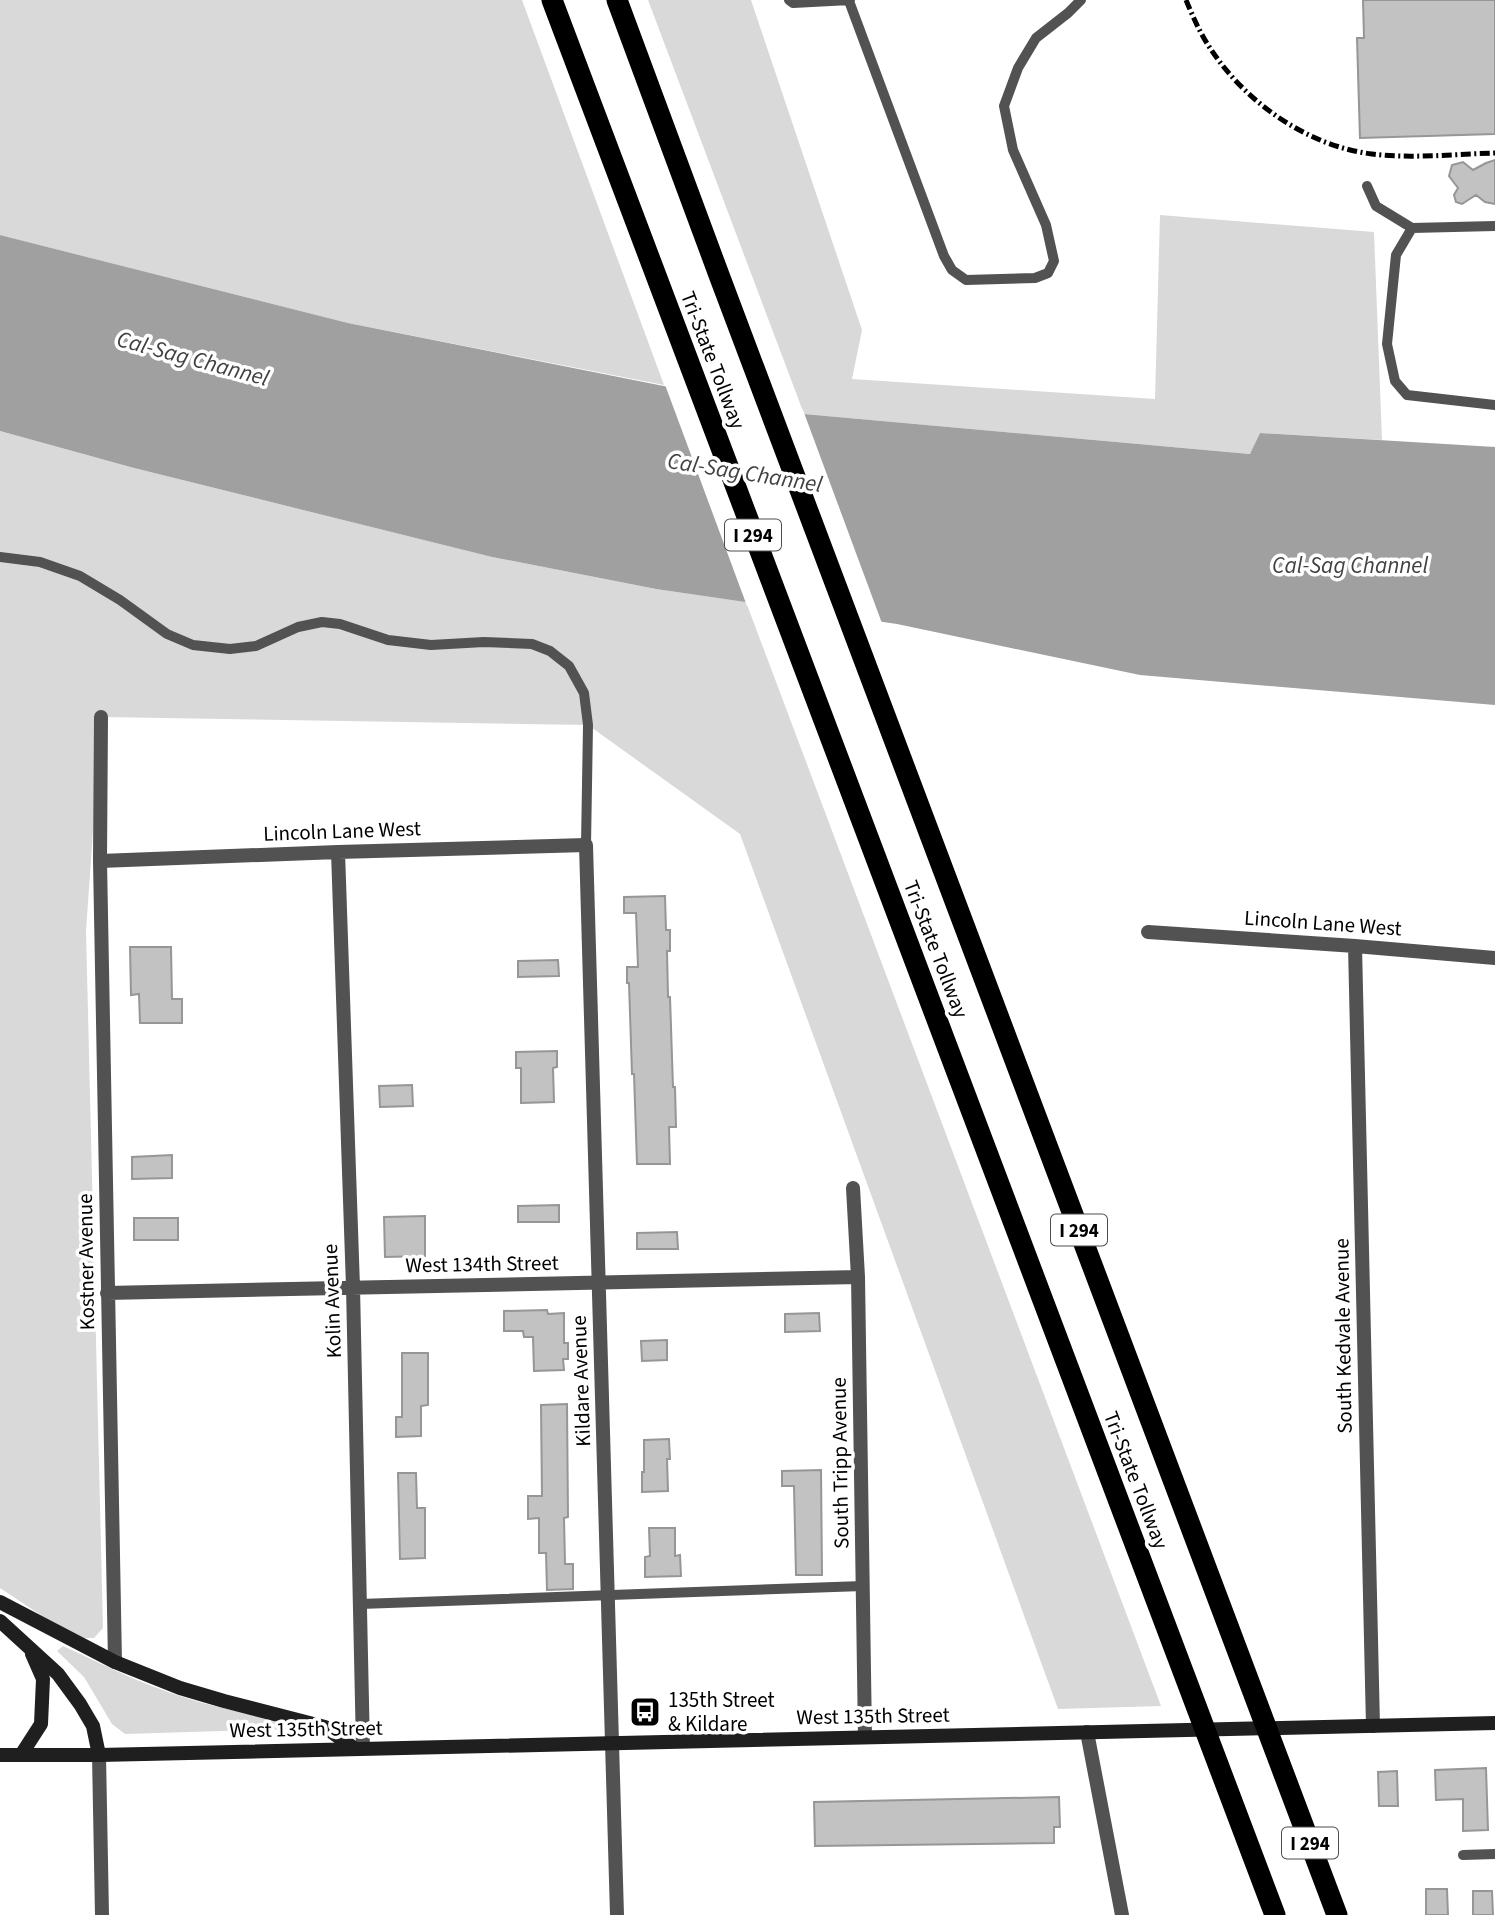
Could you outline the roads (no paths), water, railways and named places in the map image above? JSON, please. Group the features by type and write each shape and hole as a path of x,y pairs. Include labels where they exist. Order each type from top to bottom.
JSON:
{"highway":[{"name":"Tri-State Tollway","path":"552,0 1275,1915"},
{"name":"Tri-State Tollway","path":"617,0 1337,1915"}],"street":[{"name":"Kostner Avenue","path":"101,717 100,861 115,1662"},
{"name":"Lincoln Lane West","path":"100,861 586,845"},
{"name":"Kildare Avenue","path":"586,845 617,1915"},
{"name":"Kolin Avenue","path":"338,852 353,1287 360,1604 359,1749"},
{"name":"Lincoln Lane West","path":"1148,932 1495,958"},
{"name":"South Kedvale Avenue","path":"1355,946 1373,1726"},
{"name":"South Tripp Avenue","path":"853,1188 858,1277 865,1737"},
{"name":"West 134th Street","path":"107,1293 858,1277"},
{"path":"0,1602 115,1662 180,1688 325,1727 359,1749"},
{"path":"0,1621 58,1674 93,1726 99,1755 102,1915"},
{"path":"21,1755 41,1724 43,1679 28,1646"},
{"name":"West 135th Street","path":"0,1755 99,1755 1495,1723"},
{"path":"1087,1732 1122,1915"}],"lane":[{"path":"789,0 793,3 849,0 944,256 951,270 966,279 1035,278 1048,273 1054,261 1046,225 1013,150 1004,106 1018,68 1036,38 1081,0"},
{"path":"1367,186 1376,206 1412,228 1495,226"},
{"path":"1412,228 1396,255 1387,344 1395,382 1407,396 1495,405"},
{"path":"0,557 40,562 80,576 120,600 167,634 193,645 230,649 256,646 298,627 322,622 340,624 399,642 431,645 484,642 532,644 550,651 569,666 584,693 588,725 586,845"},
{"path":"360,1604 863,1586"},
{"path":"1463,1855 1495,1854"}],"water":[{"name":"Cal-Sag Channel","path":"0,235 348,323 804,414 1250,454 1260,433 1495,447 1495,705 1140,675 897,624 656,589 492,557 134,468 0,431"}],"railway":[{"path":"1186,0 1203,37 1224,68 1260,103 1301,131 1324,142 1372,154 1418,156 1495,153"}],"place":[{"name":"135th Street & Kildare","path":"645,1712"}]}
